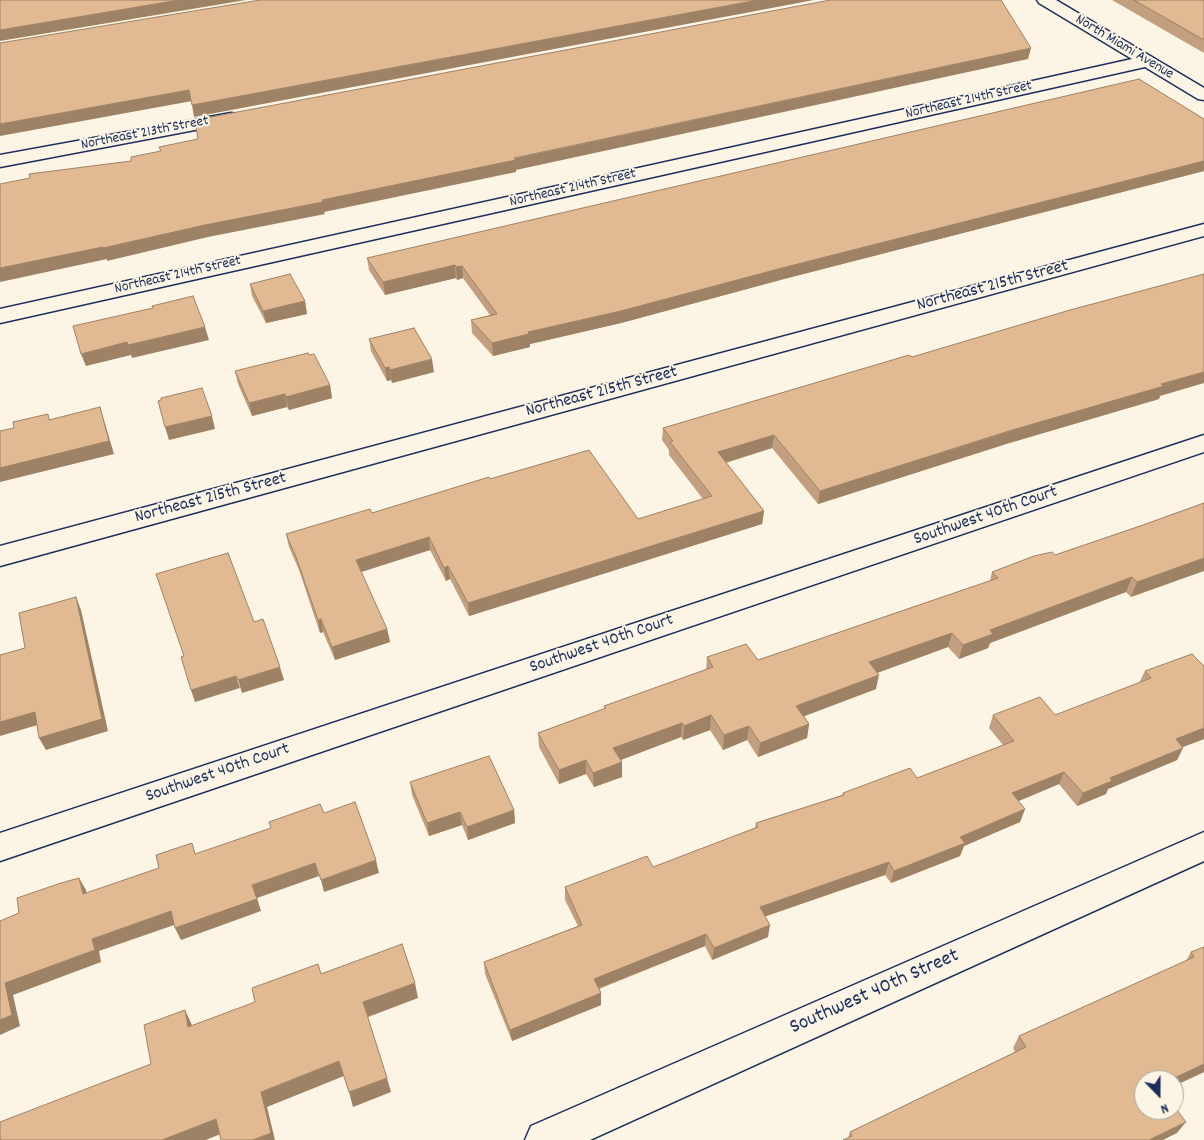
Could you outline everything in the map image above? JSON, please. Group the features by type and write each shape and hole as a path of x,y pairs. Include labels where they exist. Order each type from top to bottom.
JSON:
{"street":[{"name":"North Miami Avenue","path":"1045,0 1204,95"},
{"name":"Northeast 214th Street","path":"0,316 1147,62"},
{"name":"Northeast 213th Street","path":"0,161 246,115"},
{"name":"Northeast 215th Street","path":"0,556 1204,230"},
{"name":"Southwest 40th Court","path":"0,847 1204,443"},
{"name":"Southwest 40th Street","path":"545,1140 1204,846"}],"building":[{"path":"0,0 179,0 0,30"},
{"path":"260,0 758,0 192,105 189,90 0,124 0,43"},
{"path":"830,0 1001,0 1031,48 514,158 516,160 322,200 323,202 0,268 0,184 30,178 29,174 131,161 131,157 161,151 159,147 198,139 195,120"},
{"path":"1134,0 1204,0 1204,40"},
{"path":"1139,79 1204,119 1204,161 621,311 528,332 529,334 492,343 471,320 497,314 462,266 456,267 455,265 383,282 367,258"},
{"path":"290,274 305,301 263,311 250,284"},
{"path":"1204,274 1204,372 1161,384 1164,386 1009,431 820,491 774,435 718,452 764,511 468,603 448,566 444,568 429,537 356,560 387,629 332,647 321,619 318,620 286,534 370,509 372,513 489,477 490,479 589,450 638,519 712,496 670,442 673,441 663,428 909,355 912,357 1070,310"},
{"path":"193,296 205,327 128,345 127,342 81,354 73,326 153,308 152,306"},
{"path":"414,328 432,359 390,370 389,367 385,368 369,339"},
{"path":"308,353 309,355 314,354 330,385 286,397 285,394 249,403 235,371"},
{"path":"202,388 212,416 165,427 158,401 161,398"},
{"path":"100,407 109,441 0,468 0,431 14,428 13,422 48,414 49,420"},
{"path":"1204,503 1204,558 1137,582 1132,577 990,630 993,634 963,645 952,633 869,662 879,675 796,706 809,724 760,743 749,726 724,735 711,715 684,726 682,723 613,748 622,762 593,773 586,760 559,770 538,733 606,708 604,706 713,667 707,657 746,644 758,660 998,578 992,572 1034,556 1052,552 1055,555"},
{"path":"228,553 254,622 263,619 280,667 238,680 236,676 191,690 181,657 184,656 156,574"},
{"path":"76,597 102,719 39,738 35,712 0,722 0,655 25,648 19,613"},
{"path":"1192,654 1204,666 1204,728 1176,739 1183,748 1110,778 1112,781 1083,793 1064,772 1012,793 1025,809 960,837 965,843 894,871 889,862 760,907 770,925 714,948 706,934 594,979 601,993 510,1030 484,962 582,925 565,887 647,856 653,867 758,827 756,823 844,795 843,793 910,768 917,778 1014,741 993,715 1040,697 1055,715 1151,678 1145,671"},
{"path":"489,756 514,810 467,827 460,812 427,823 410,782"},
{"path":"355,802 376,860 321,880 315,863 252,885 257,899 175,928 171,911 92,939 95,950 5,983 12,1015 0,1020 0,921 19,913 17,898 79,878 83,894 159,868 156,855 192,843 195,854 271,828 269,822 320,804 324,813"},
{"path":"402,944 415,983 363,1002 387,1078 349,1092 339,1061 261,1092 271,1133 253,1140 221,1140 216,1119 162,1140 0,1140 0,1122 151,1064 144,1025 185,1010 188,1027 255,1002 252,988 318,964 321,974"},
{"path":"1204,947 1204,1064 1184,1073 1184,1070 1134,1070 1134,1120 1184,1119 1186,1122 1149,1140 843,1140 852,1136 850,1132 1026,1047 1019,1036 1194,957 1191,952"}]}
